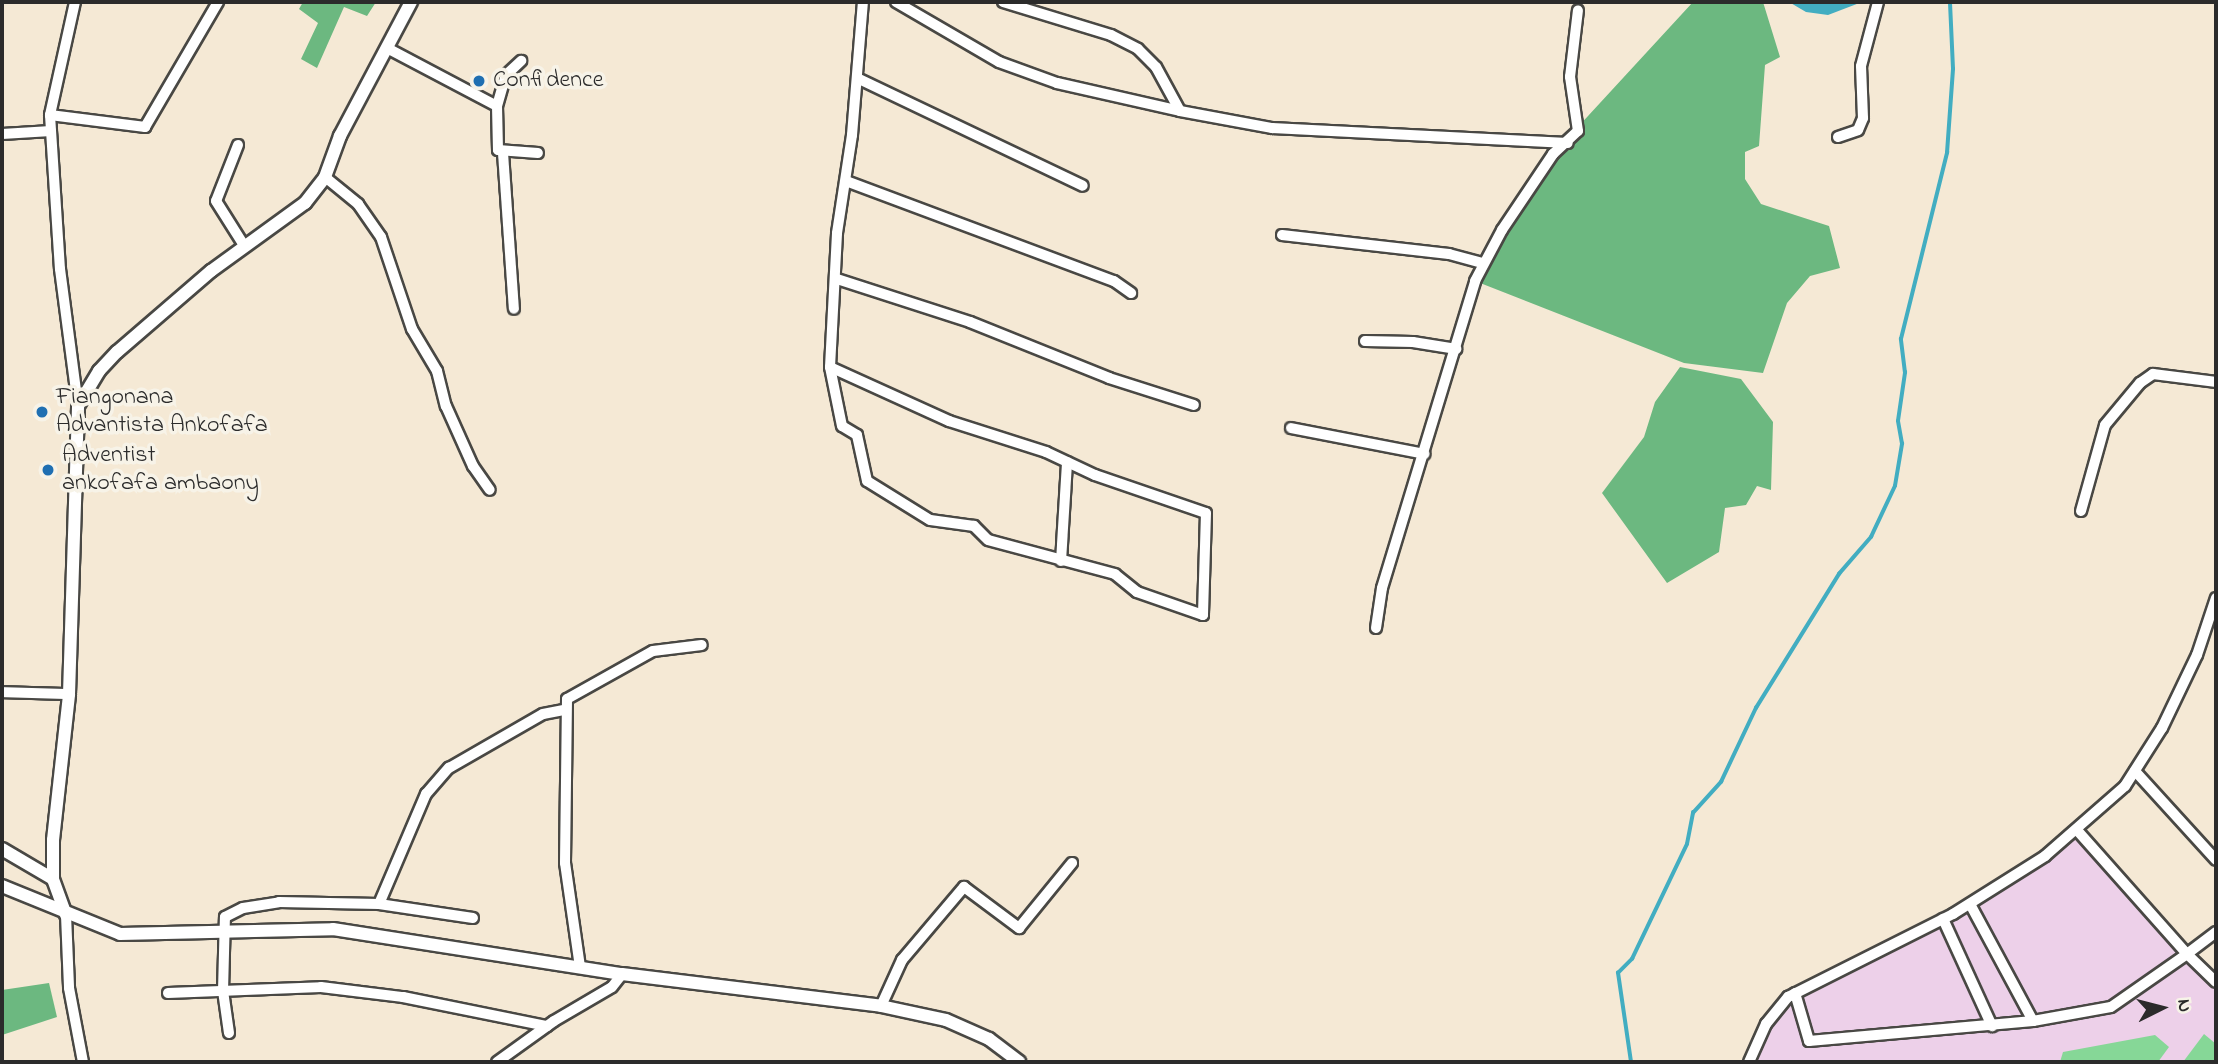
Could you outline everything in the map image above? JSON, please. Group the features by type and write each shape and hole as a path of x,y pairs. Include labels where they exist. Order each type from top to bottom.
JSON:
{"street":[{"path":"75,2 50,115 60,269 78,406 69,694 53,840 53,879 66,915 69,988 83,1062"},
{"path":"50,115 145,127 218,2"},
{"path":"78,406 99,371 117,352 245,247 304,203 325,177 340,136 411,2"},
{"path":"830,367 949,421 1206,513 1203,615 1137,592 1115,574 988,540 974,526 930,520 867,481 857,435 842,426 830,367 837,233 846,181 863,2"},
{"path":"895,2 907,4 937,30 999,62 1057,83 1180,111 1272,128 1568,143"},
{"path":"1003,2 1111,35 1138,49 1156,67 1180,111"},
{"path":"1838,137 1858,130 1863,118 1861,66 1878,2"},
{"path":"1376,628 1382,588 1482,263 1553,154 1578,131 1570,76 1576,52 1577,10"},
{"path":"387,48 496,106"},
{"path":"514,309 503,153 496,139 496,106 506,75 520,61"},
{"path":"857,78 1083,186"},
{"path":"2,134 51,131"},
{"path":"238,145 216,201 245,247"},
{"path":"503,153 538,153"},
{"path":"325,177 358,204 380,237 412,329 437,371 446,407 472,466 489,490"},
{"path":"846,181 1114,281 1131,293"},
{"path":"1282,235 1388,246 1482,263"},
{"path":"836,279 970,322 1109,378 1194,405"},
{"path":"1365,341 1413,342 1455,349"},
{"path":"2081,511 2105,425 2140,383 2153,374 2216,383"},
{"path":"1291,428 1425,454"},
{"path":"1061,561 1067,462"},
{"path":"1749,1062 1766,1024 1795,993 1970,904 2077,830 2125,786 2162,728 2197,655 2216,598"},
{"path":"580,967 565,863 568,732 564,710 567,699 653,651 702,645"},
{"path":"2,692 69,694"},
{"path":"379,904 426,794 449,768 543,714 564,710"},
{"path":"2135,771 2216,860"},
{"path":"2077,830 2187,954 2216,982"},
{"path":"2,849 53,879"},
{"path":"881,1006 902,960 964,887 1019,928 1072,863"},
{"path":"2,886 66,915 120,934 225,929 332,929 622,974 881,1006 946,1020 989,1039 1019,1062"},
{"path":"229,1033 223,991 225,917 243,908 279,902 379,904 473,918"},
{"path":"1970,904 2033,1021"},
{"path":"1943,919 1992,1026"},
{"path":"1795,993 1810,1041 2033,1021 2111,1007 2216,932"},
{"path":"497,1062 547,1026 612,987 622,974"},
{"path":"168,993 321,988 415,999 547,1026"}],"shaded area":[{"path":"2077,830 2216,982 2216,1062 1749,1062 1766,1024 1788,997 1943,919"}],"green space":[{"path":"303,2 376,2 367,16 344,7 317,68 301,59 318,23 299,9"},
{"path":"1693,2 1763,2 1780,57 1765,65 1759,146 1745,152 1745,179 1761,204 1829,226 1840,268 1810,276 1787,303 1763,373 1684,363 1475,281 1553,154"},
{"path":"1680,367 1741,379 1773,422 1771,490 1757,486 1746,505 1725,508 1719,552 1667,583 1602,493 1644,437 1655,402"},
{"path":"49,983 57,1017 2,1035 2,990"},
{"path":"2204,1034 2216,1044 2216,1062 2183,1062"},
{"path":"2155,1035 2169,1047 2158,1062 2060,1062 2063,1052"}],"water":[{"path":"1789,2 1862,2 1828,15 1806,12"}],"waterway":[{"path":"1631,1062 1618,973 1632,959 1687,844 1693,813 1721,782 1756,708 1839,574 1871,537 1895,486 1902,444 1898,421 1905,373 1901,339 1947,153 1953,69 1950,2"}],"place":[{"name":"Confidence","path":"479,81"},
{"name":"Fiangonana Advantista Ankofafa","path":"42,412"},
{"name":"Adventist ankofafa ambaony","path":"48,470"}]}
